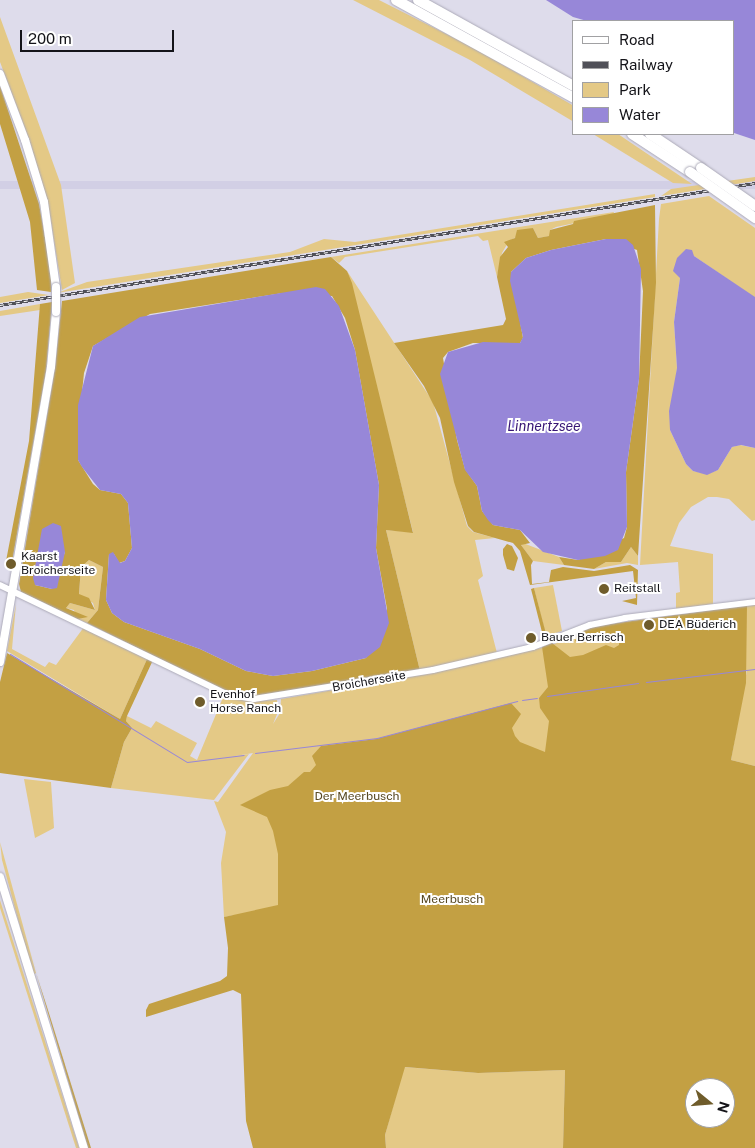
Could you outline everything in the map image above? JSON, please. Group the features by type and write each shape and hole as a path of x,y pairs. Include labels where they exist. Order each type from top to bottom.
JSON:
{"highway":[{"path":"396,0 572,97"},
{"path":"418,0 572,85"},
{"path":"634,135 755,218"},
{"path":"652,135 755,206"}],"main road":[{"path":"0,74 44,202 56,287 56,312 51,367 0,662"},
{"path":"0,877 84,1148"}],"street":[{"name":"Broicherseite","path":"0,585 221,691 254,700 433,670 533,647 608,621 755,602"}],"shaded area":[{"path":"0,181 755,181 755,189 0,189"}],"green space":[{"path":"353,0 379,0 472,47 572,105 572,121 470,60"},
{"path":"0,17 61,185 75,283 62,290 48,203 29,139 0,62"},
{"path":"0,86 39,204 51,271 51,292 37,290 30,222 0,124"},
{"path":"595,135 619,135 692,184 673,183"},
{"path":"755,177 755,181 661,196 671,189"},
{"path":"655,194 655,197 57,293 87,282 290,252 324,239 355,242"},
{"path":"709,196 755,228 755,298 694,256 678,274 680,278 674,322 677,368 670,430 686,464 693,471 707,474 718,470 732,447 740,445 755,448 755,520 752,521 729,499 708,497 691,507 679,523 670,546 713,554 713,604 676,609 676,593 680,592 678,562 640,565 659,219 661,204"},
{"path":"655,205 656,283 638,556 631,547 621,562 606,562 594,569 564,565 559,557 578,560 624,538 627,527 626,472 639,379 643,291 637,250 606,239 551,250 526,258 511,272 523,338 520,343 473,343 448,352 443,358 457,440 465,469 477,486 482,511 493,525 520,530 530,543 521,545 533,561 531,565 532,584 549,582 551,570 563,567 594,571 630,565 638,570 637,605 622,601 636,598 633,571 530,585 520,551 513,543 474,532 468,526 454,482 440,418 424,386 394,343 503,325 506,319 497,277 500,257 508,247 504,242 515,238 517,230 533,228 538,238 549,236 550,230 573,224 574,221"},
{"path":"614,212 613,215 556,227 550,230 550,236 538,238 533,228 509,241 502,253 497,277 488,240 483,241 478,236 345,257 339,263 331,257"},
{"path":"331,257 347,271 352,283 413,533 386,530 420,671 251,697 226,692 87,623 98,610 103,567 89,560 81,567 79,594 89,598 95,610 70,603 66,608 88,617 77,619 21,592 19,584 55,368 62,301","holes":["283,293 332,296 345,318 355,350 379,485 376,548 387,609 366,658 312,671 273,676 246,671 200,649 124,622 112,613 106,600 109,554 114,554 119,563 125,561 132,548 128,503 121,494 100,490 93,484 78,460 78,432 84,373 93,346 150,314","65,552 52,589 35,585 38,553"]},
{"path":"347,271 433,402 467,526 473,532 495,538 475,540 483,576 478,580 497,653 420,671 386,530 413,532"},
{"path":"28,292 49,295 0,303 0,297"},
{"path":"52,302 46,371 12,562 6,561 29,441 40,304"},
{"path":"40,304 40,310 0,316 0,311"},
{"path":"523,543 559,557 564,565 533,561 521,545"},
{"path":"507,544 512,546 518,558 514,571 507,569 503,555 503,549"},
{"path":"631,547 638,556 638,565 627,563 594,569 606,562 621,562"},
{"path":"89,560 103,567 98,610 87,623 77,619 74,610 66,608 70,603 95,610 93,603 79,595 81,567"},
{"path":"553,585 562,631 546,636 534,588"},
{"path":"534,588 546,635 543,636 531,589"},
{"path":"16,604 12,649 45,667 49,662 56,665 84,627 148,657 120,719 7,651"},
{"name":"Der Meerbusch","path":"755,604 755,766 731,760 747,670 253,1129 242,1021 245,940 234,915 224,917 221,863 226,832 214,801 218,802 253,753 218,759 249,754 214,800 111,788 124,742 132,728 126,721 127,716 151,728 156,721 197,743 190,756 197,760 224,695 253,701 277,700 278,712 273,724 280,713 281,699 432,673 545,647 610,625"},
{"name":"Meerbusch","path":"747,605 746,683 731,760 755,766 755,1148 563,1148 565,1070 478,1073 405,1067 385,1135 386,1148 253,1148 246,1121 241,994 233,990 146,1017 146,1010 149,1004 220,981 227,976 228,948 224,917 278,905 278,854 273,831 267,817 240,805 270,790 288,786 304,772 310,772 316,765 312,756 321,746 376,739 511,703 521,714 512,728 515,736 520,742 545,752 549,721 540,708 539,698 548,687 542,647 552,643 570,657 583,655 606,645 614,648 619,645 619,639 604,634 596,634 583,643 575,641 577,633 596,626"},
{"path":"7,653 120,719 148,657 153,660 127,716 126,721 132,728 124,742 111,788 0,773 0,682"},
{"path":"24,779 51,782 54,828 35,838"},
{"path":"0,842 36,973 33,975 2,860"},
{"path":"0,900 79,1148 76,1148 0,908"},
{"path":"36,973 47,1007 91,1148 88,1148"},
{"path":"404,1067 478,1073 565,1070 563,1148 386,1148 385,1135"}],"water":[{"path":"546,0 755,0 755,140 735,133 735,20 584,20 573,17"},
{"name":"Linnertzsee","path":"606,239 626,239 633,245 641,269 639,379 626,472 627,527 618,550 605,556 578,560 543,552 520,530 493,525 488,520 482,511 477,486 465,470 440,374 448,352 483,342 520,343 523,337 510,281 511,272 526,258 551,250"},
{"path":"686,249 692,250 694,256 755,297 755,448 741,445 732,447 718,470 707,475 693,471 686,464 670,430 669,411 677,368 674,322 680,278 673,271 677,258"},
{"path":"316,287 325,289 339,306 355,350 379,485 376,548 389,623 380,647 366,658 312,671 273,676 246,671 200,649 124,622 112,613 106,600 109,554 113,552 120,563 125,561 132,548 128,503 121,494 100,490 78,460 78,405 93,346 140,317"},
{"path":"53,523 61,526 65,552 57,588 52,589 35,585 33,578 42,529"}],"waterway":[{"path":"10,654 187,762 244,755"},
{"path":"646,682 755,669"},
{"path":"547,696 638,683"},
{"path":"522,700 537,698"},
{"path":"255,753 377,738 517,701"}],"railway":[{"path":"0,305 755,183"}],"place":[{"name":"Kaarst Broicherseite","path":"11,564"},
{"name":"Reitstall","path":"604,589"},
{"name":"DEA Büderich","path":"649,625"},
{"name":"Bauer Berrisch","path":"531,638"},
{"name":"Evenhof Horse Ranch","path":"200,702"}]}
